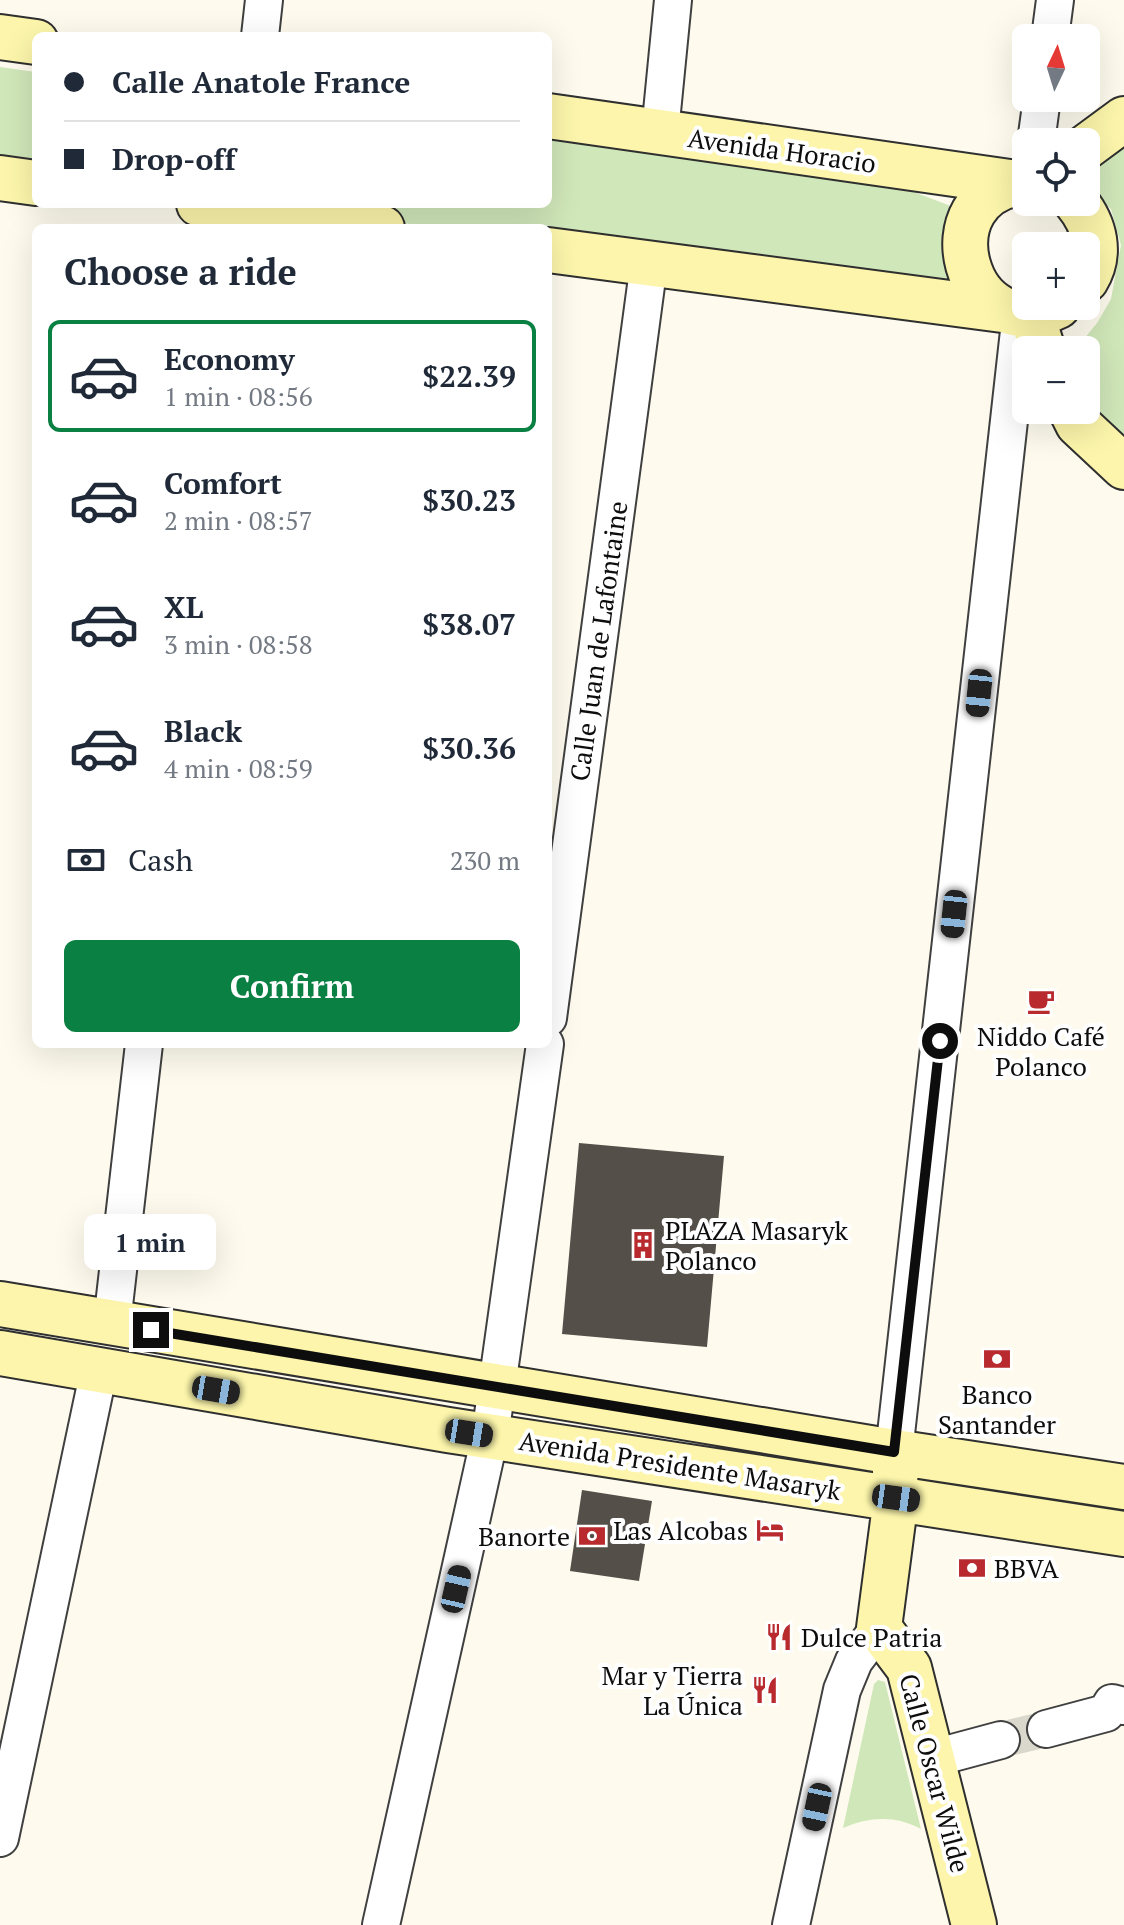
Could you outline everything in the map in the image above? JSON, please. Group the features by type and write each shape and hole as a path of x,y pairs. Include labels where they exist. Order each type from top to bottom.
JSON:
{"street":[{"path":"260,32 264,0"},
{"path":"660,132 673,0"},
{"path":"1052,24 1055,0"},
{"path":"0,37 32,41"},
{"name":"Avenida Horacio","path":"552,117 1012,182"},
{"path":"1100,137 1124,119"},
{"path":"0,178 32,182"},
{"path":"1012,186 990,195 979,205 965,236 966,264 979,290 1012,308"},
{"path":"210,208 241,219 319,224"},
{"path":"552,251 1012,316"},
{"name":"Calle Juan de Lafontaine","path":"552,988 649,263"},
{"path":"791,1925 842,1690 854,1661 879,1628 896,1498 894,1452 1033,320"},
{"path":"1078,424 1124,467"},
{"path":"112,1323 144,1048"},
{"path":"381,1925 490,1436 544,1048"},
{"name":"Avenida Presidente Masaryk","path":"0,1304 894,1452 1124,1487"},
{"name":"Avenida Presidente Masaryk","path":"0,1353 490,1436 1124,1534"},
{"path":"0,1838 99,1370"},
{"name":"Calle Oscar Wilde","path":"879,1628 909,1668 974,1925"},
{"path":"1046,1729 1118,1712"},
{"path":"934,1758 1001,1740"}],"green space":[{"path":"0,67 32,71 32,172 0,168"},
{"path":"552,141 824,176 914,192 956,208 943,247 956,280 946,298 552,244 552,224 410,224 293,208 552,208"},
{"path":"1124,146 1124,450 1100,420 1100,336 1086,336 1100,320 1111,299 1121,245 1111,209 1100,199 1100,164"},
{"path":"878,1680 885,1682 921,1829 901,1821 882,1819 843,1828 874,1684"}],"building":[{"name":"PLAZA Masaryk Polanco","path":"579,1143 724,1156 707,1347 562,1334"},
{"path":"582,1490 652,1501 639,1581 570,1571"}],"tunnel":[{"path":"1001,1740 1046,1729"}],"place":[{"name":"Niddo Café Polanco","path":"1041,1001"},
{"name":"PLAZA Masaryk Polanco","path":"643,1245"},
{"name":"Banco Santander","path":"997,1359"},
{"name":"Las Alcobas","path":"770,1530"},
{"name":"Banorte","path":"592,1536"},
{"name":"BBVA","path":"972,1568"},
{"name":"Dulce Patria","path":"779,1637"},
{"name":"Mar y Tierra La Única","path":"765,1690"}],"route":[{"path":"151,1330 894,1452 940,1041"}]}
